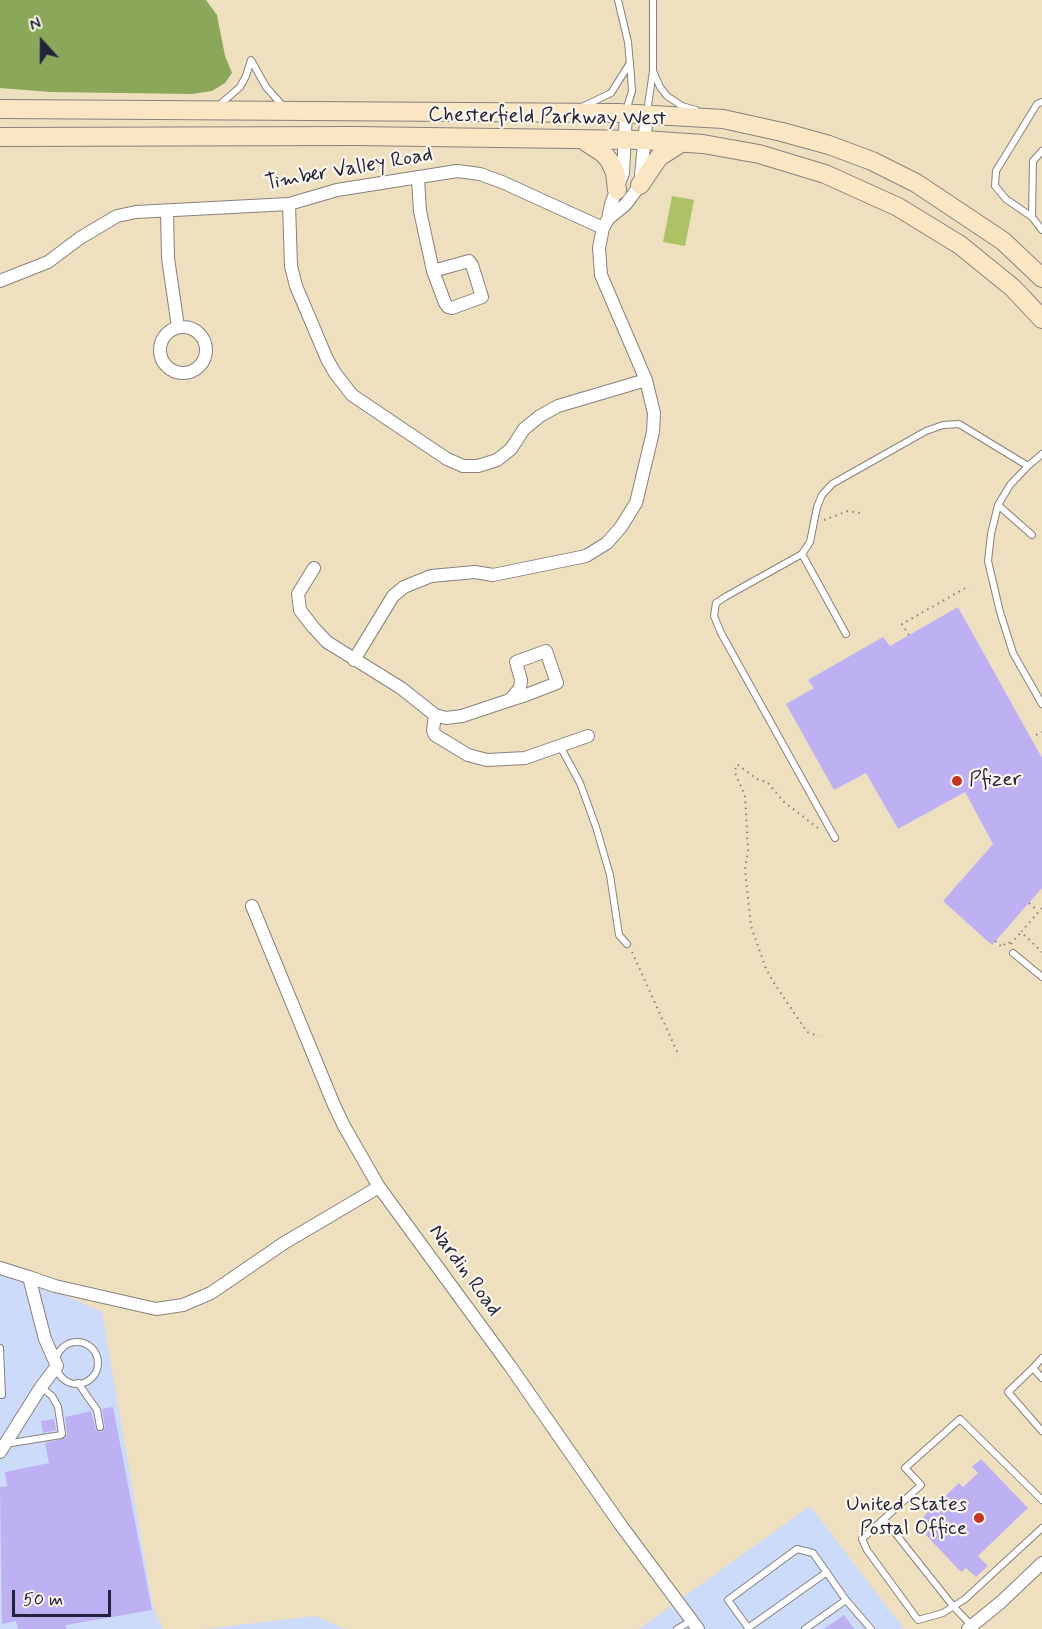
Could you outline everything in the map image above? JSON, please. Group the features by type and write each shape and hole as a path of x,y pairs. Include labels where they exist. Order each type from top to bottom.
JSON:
{"street":[{"name":"Chesterfield Parkway West","path":"0,109 646,113 723,119 829,145 872,161 916,183 1003,241 1042,278"},
{"path":"354,660 393,596 417,581 431,576 475,572 493,575 586,556 607,543 621,527 636,503 649,453 654,413 646,380 601,275 599,248 623,173 626,113"},
{"path":"640,184 646,113"},
{"name":"Chesterfield Parkway West","path":"0,136 355,136 644,140 702,144 759,154 825,174 898,207 960,245 1013,288 1042,319"},
{"path":"584,140 609,160 615,172 616,190"},
{"path":"606,224 626,204 659,157 681,143"},
{"name":"Timber Valley Road","path":"0,281 48,262 80,238 117,216 136,212 289,204 337,190 457,171 480,174 606,224"},
{"path":"418,178 420,211 433,271 448,307 477,301 482,297 469,261 433,271"},
{"path":"289,204 291,266 296,286 331,366 352,395 447,459 462,466 478,466 497,460 511,448 524,429 540,416 558,406 646,380"},
{"path":"167,211 168,258 178,327"},
{"path":"314,568 298,594 300,610 327,642 401,688 435,715 446,718 462,716 510,700 557,683 546,651 516,662 521,680 520,688 510,700"},
{"path":"435,715 433,730 435,735 468,755 487,760 525,758 588,736"},
{"name":"Nardin Road","path":"252,906 334,1105 379,1187 695,1625"},
{"path":"0,1268 55,1286 156,1309 183,1305 211,1293 284,1243 379,1187"},
{"path":"2,1448 57,1366 45,1339 29,1277"},
{"path":"970,1627 1001,1602 1042,1563"}],"lane":[{"path":"618,0 624,21 632,91 626,113"},
{"path":"646,113 653,71 653,0"},
{"path":"213,110 240,87 251,60 266,87 288,110"},
{"path":"569,112 611,93 630,63"},
{"path":"653,71 660,87 669,98 682,106 723,119"},
{"path":"1042,102 1037,104 996,171 995,186 1006,199 1032,217 1042,230"},
{"path":"1032,217 1033,161 1042,151"},
{"path":"836,838 775,732 714,616 716,603 802,554 810,542 817,507 822,495 832,484 926,431 943,425 959,424 1028,465"},
{"path":"1042,454 1028,465 1010,485 999,505 990,534 989,566 1013,653 1042,704"},
{"path":"999,505 1032,535"},
{"path":"802,554 846,634"},
{"path":"560,746 580,783 596,827 610,875 619,935 627,944"},
{"path":"1013,953 1042,977"},
{"path":"79,1342 90,1346 97,1357 97,1369 90,1379 78,1383 64,1379 57,1366 58,1354 67,1345 79,1342"},
{"path":"0,1348 2,1395"},
{"path":"1042,1358 1008,1392 1042,1431"},
{"path":"1033,1368 1042,1378"},
{"path":"78,1383 97,1410 100,1427"},
{"path":"2,1448 62,1435 57,1407 52,1396 41,1387"},
{"path":"1042,1500 960,1419 905,1468 921,1485 862,1539 867,1550 918,1620 943,1612 964,1599 1042,1528"},
{"path":"884,1519 970,1627"},
{"path":"827,1572 749,1628 728,1600 797,1549 813,1553 827,1572 846,1600 871,1629"},
{"path":"805,1629 846,1600"},
{"path":"677,1629 695,1625"}],"path":[{"path":"824,520 848,511 860,513"},
{"path":"909,635 902,624 969,586"},
{"path":"1036,735 1042,732"},
{"path":"819,1036 807,1032 776,986 764,963 752,926 744,870 748,850 745,795 735,773 736,765 757,779 767,782 784,802 814,825 820,829 830,828"},
{"path":"1029,903 1039,912"},
{"path":"995,941 1002,947 1007,942 1011,943 1042,908"},
{"path":"1021,932 1042,952"},
{"path":"1011,943 1013,953"},
{"path":"627,944 636,958 680,1056"}],"shaded area":[{"path":"0,1270 21,1275 102,1312 153,1606 163,1629 0,1629"},
{"path":"810,1506 904,1629 639,1629"},
{"path":"316,1616 345,1629 204,1629"}],"green space":[{"path":"0,0 206,0 217,15 225,56 232,73 225,83 212,91 192,94 50,92 0,88"},
{"path":"672,196 694,200 685,246 663,242"}],"building":[{"name":"Pfizer","path":"958,607 1042,758 1042,888 992,945 943,901 993,844 965,792 898,829 866,773 834,790 786,704 814,688 808,680 883,637 890,646"},
{"path":"113,1407 152,1610 66,1625 66,1629 18,1629 16,1621 2,1624 0,1487 7,1486 5,1472 49,1463 45,1443 66,1438 65,1417 91,1411 96,1430 101,1432 105,1427 102,1409"},
{"path":"54,1419 56,1430 43,1433 41,1421"},
{"path":"981,1459 1028,1508 978,1556 988,1566 976,1577 966,1568 961,1572 925,1534 933,1527 923,1517 959,1483 963,1487 978,1473 972,1467"},
{"path":"844,1615 854,1629 824,1629"}],"place":[{"name":"Pfizer","path":"957,781"},
{"name":"United States Postal Office","path":"979,1518"}]}
